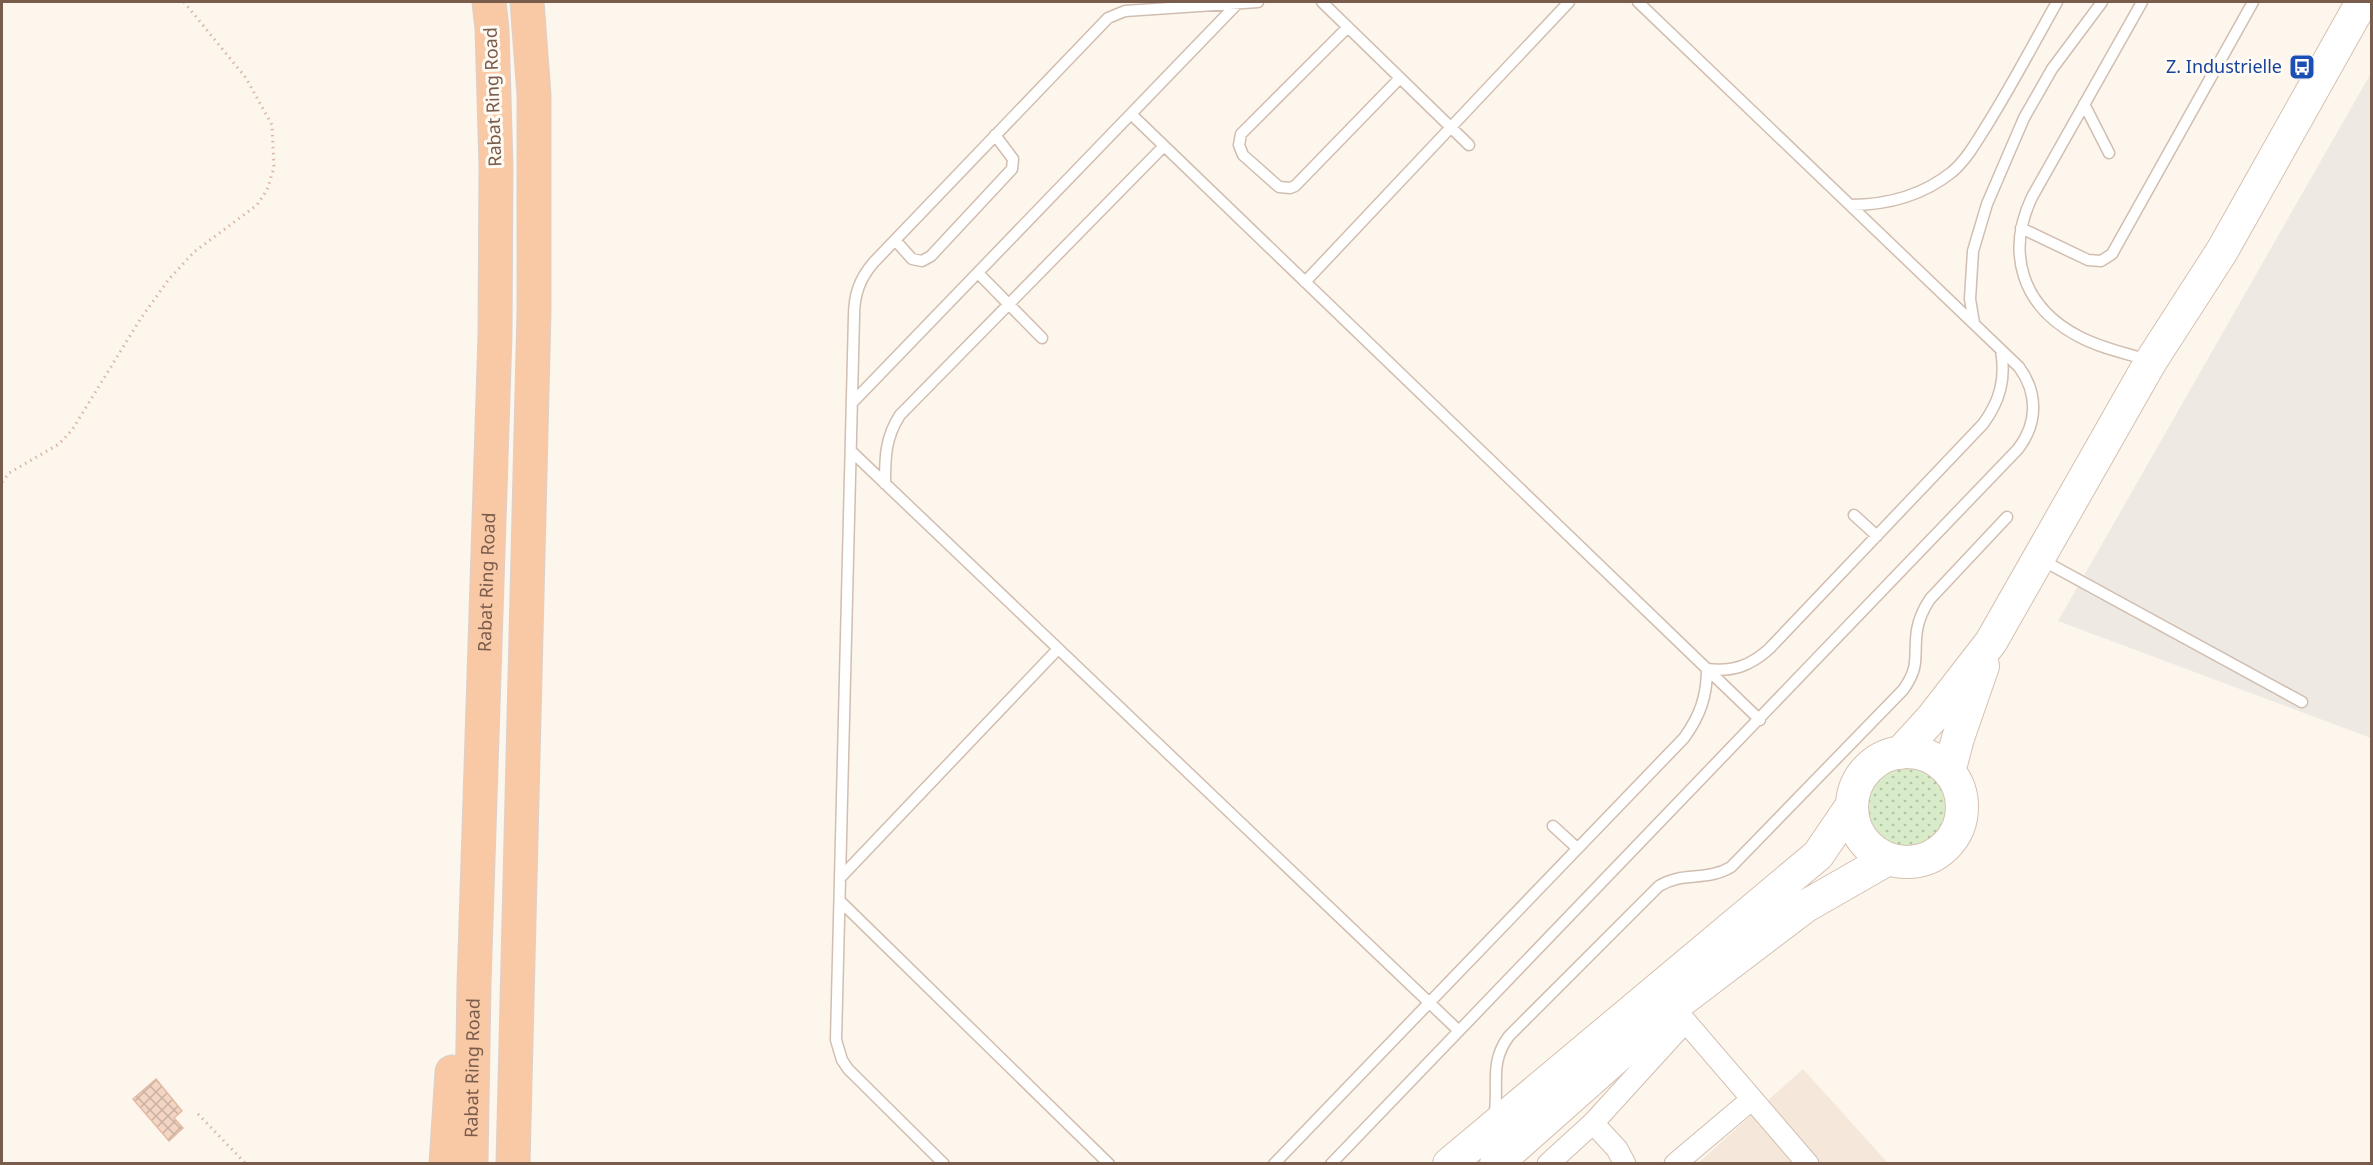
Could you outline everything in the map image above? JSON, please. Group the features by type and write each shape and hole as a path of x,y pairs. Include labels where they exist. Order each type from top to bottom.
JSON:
{"highway":[{"name":"Rabat Ring Road","path":"471,1164 474,984 495,335 496,166 492,29 489,2"},
{"path":"513,1164 534,311 534,95 528,2"},
{"path":"446,1164 453,1055 462,1010 474,984"},
{"path":"516,1057 528,1112 533,1164"}],"main road":[{"path":"1900,753 1932,718 1991,642 2151,361 2222,250 2362,2"},
{"path":"1949,772 1958,738 1991,642"},
{"path":"1900,753 1927,756 1949,772 1958,787 1962,804 1960,822 1952,839 1940,852 1924,860 1906,863 1888,859 1865,844 1853,819 1852,805 1856,788 1864,773 1877,762 1900,753"},
{"path":"1449,1164 1818,855 1852,805"},
{"path":"1496,1164 1806,906 1888,859"}],"street":[{"path":"1548,1164 1593,1123 1679,1014 1808,1164"},
{"path":"1675,1164 1752,1099"},
{"path":"1593,1123 1617,1149 1625,1164"}],"lane":[{"path":"945,1164 855,1076 842,1060 837,1040 850,451 856,292 866,271 1108,18 1125,11 1258,2"},
{"path":"1322,2 1469,146"},
{"path":"1305,282 1569,2"},
{"path":"1331,1164 1760,720 2025,440 2033,419 2033,397 2025,376 2001,350 1638,2"},
{"path":"1850,205 1872,205 1894,201 1935,184 1953,171 1967,157 2000,104 2057,2"},
{"path":"1974,324 1970,299 1971,267 1978,227 1987,204 2024,118 2052,69 2102,2"},
{"path":"2142,2 2032,197 2021,228 2019,244 2024,277 2030,292 2045,312 2065,329 2080,337 2151,361"},
{"path":"2021,228 2088,261 2101,261 2112,254 2253,2"},
{"path":"852,403 1238,3"},
{"path":"1348,27 1241,134 1239,145 1243,155 1279,187 1284,189 1295,186 1400,78"},
{"path":"2084,104 2109,153"},
{"path":"1131,114 1760,720"},
{"path":"895,240 917,261 927,260 931,256 1012,169 1013,159 995,135"},
{"path":"885,484 887,442 900,415 1164,146"},
{"path":"978,273 1042,338"},
{"path":"1707,669 1724,671 1741,668 1756,660 1983,424 1992,412 2003,382 2001,350"},
{"path":"850,451 1459,1031"},
{"path":"1854,515 1877,536"},
{"path":"1493,1125 1496,1064 1503,1044 1509,1036 1659,886 1674,878 1712,876 1731,867 1904,690 1917,663 1917,630 1924,608 2007,517"},
{"path":"2039,558 2302,702"},
{"path":"840,878 1058,649"},
{"path":"1274,1164 1684,738 1695,723 1703,706 1707,688 1707,669"},
{"path":"1553,826 1577,848"},
{"path":"840,901 1109,1164"}],"path":[{"path":"2,482 9,473 59,444 72,430 141,318 169,279 194,252 257,205 267,190 274,168 272,125 246,78 184,2"},
{"path":"198,1114 246,1164"}],"shaded area":[{"path":"2371,73 2371,738 2058,621"},
{"path":"1803,1069 1888,1163 1697,1164"}],"green space":[{"path":"1908,764 1932,771 1944,783 1951,807 1944,831 1932,843 1908,850 1884,843 1872,831 1865,807 1872,783 1884,771"}],"building":[{"path":"156,1079 182,1111 174,1118 183,1128 169,1141 133,1099"}],"place":[{"name":"Z. Industrielle","path":"2302,67"}]}
